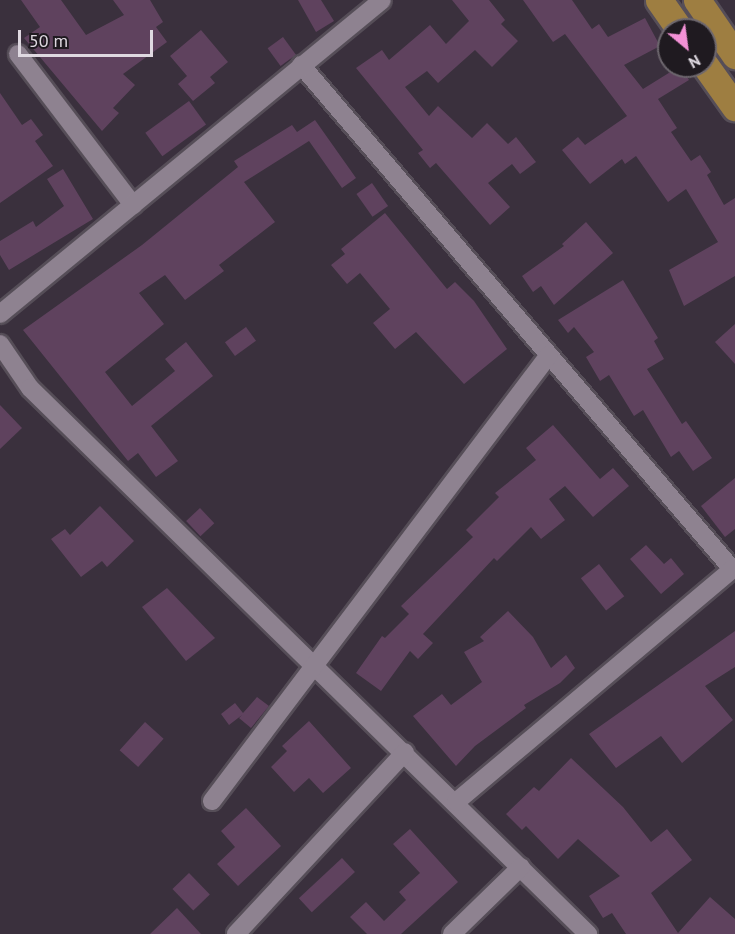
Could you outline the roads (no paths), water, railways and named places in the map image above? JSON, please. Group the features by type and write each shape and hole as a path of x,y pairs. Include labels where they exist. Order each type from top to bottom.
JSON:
{"main road":[{"path":"659,0 672,18"},
{"path":"697,0 735,55"},
{"path":"714,78 735,107"}],"street":[{"path":"0,314 382,0"},
{"path":"18,54 133,205"},
{"path":"301,65 734,568 456,802"},
{"path":"0,344 30,388 405,752 588,934"},
{"path":"212,801 549,355"},
{"path":"236,934 405,752"},
{"path":"452,934 521,867"}]}
